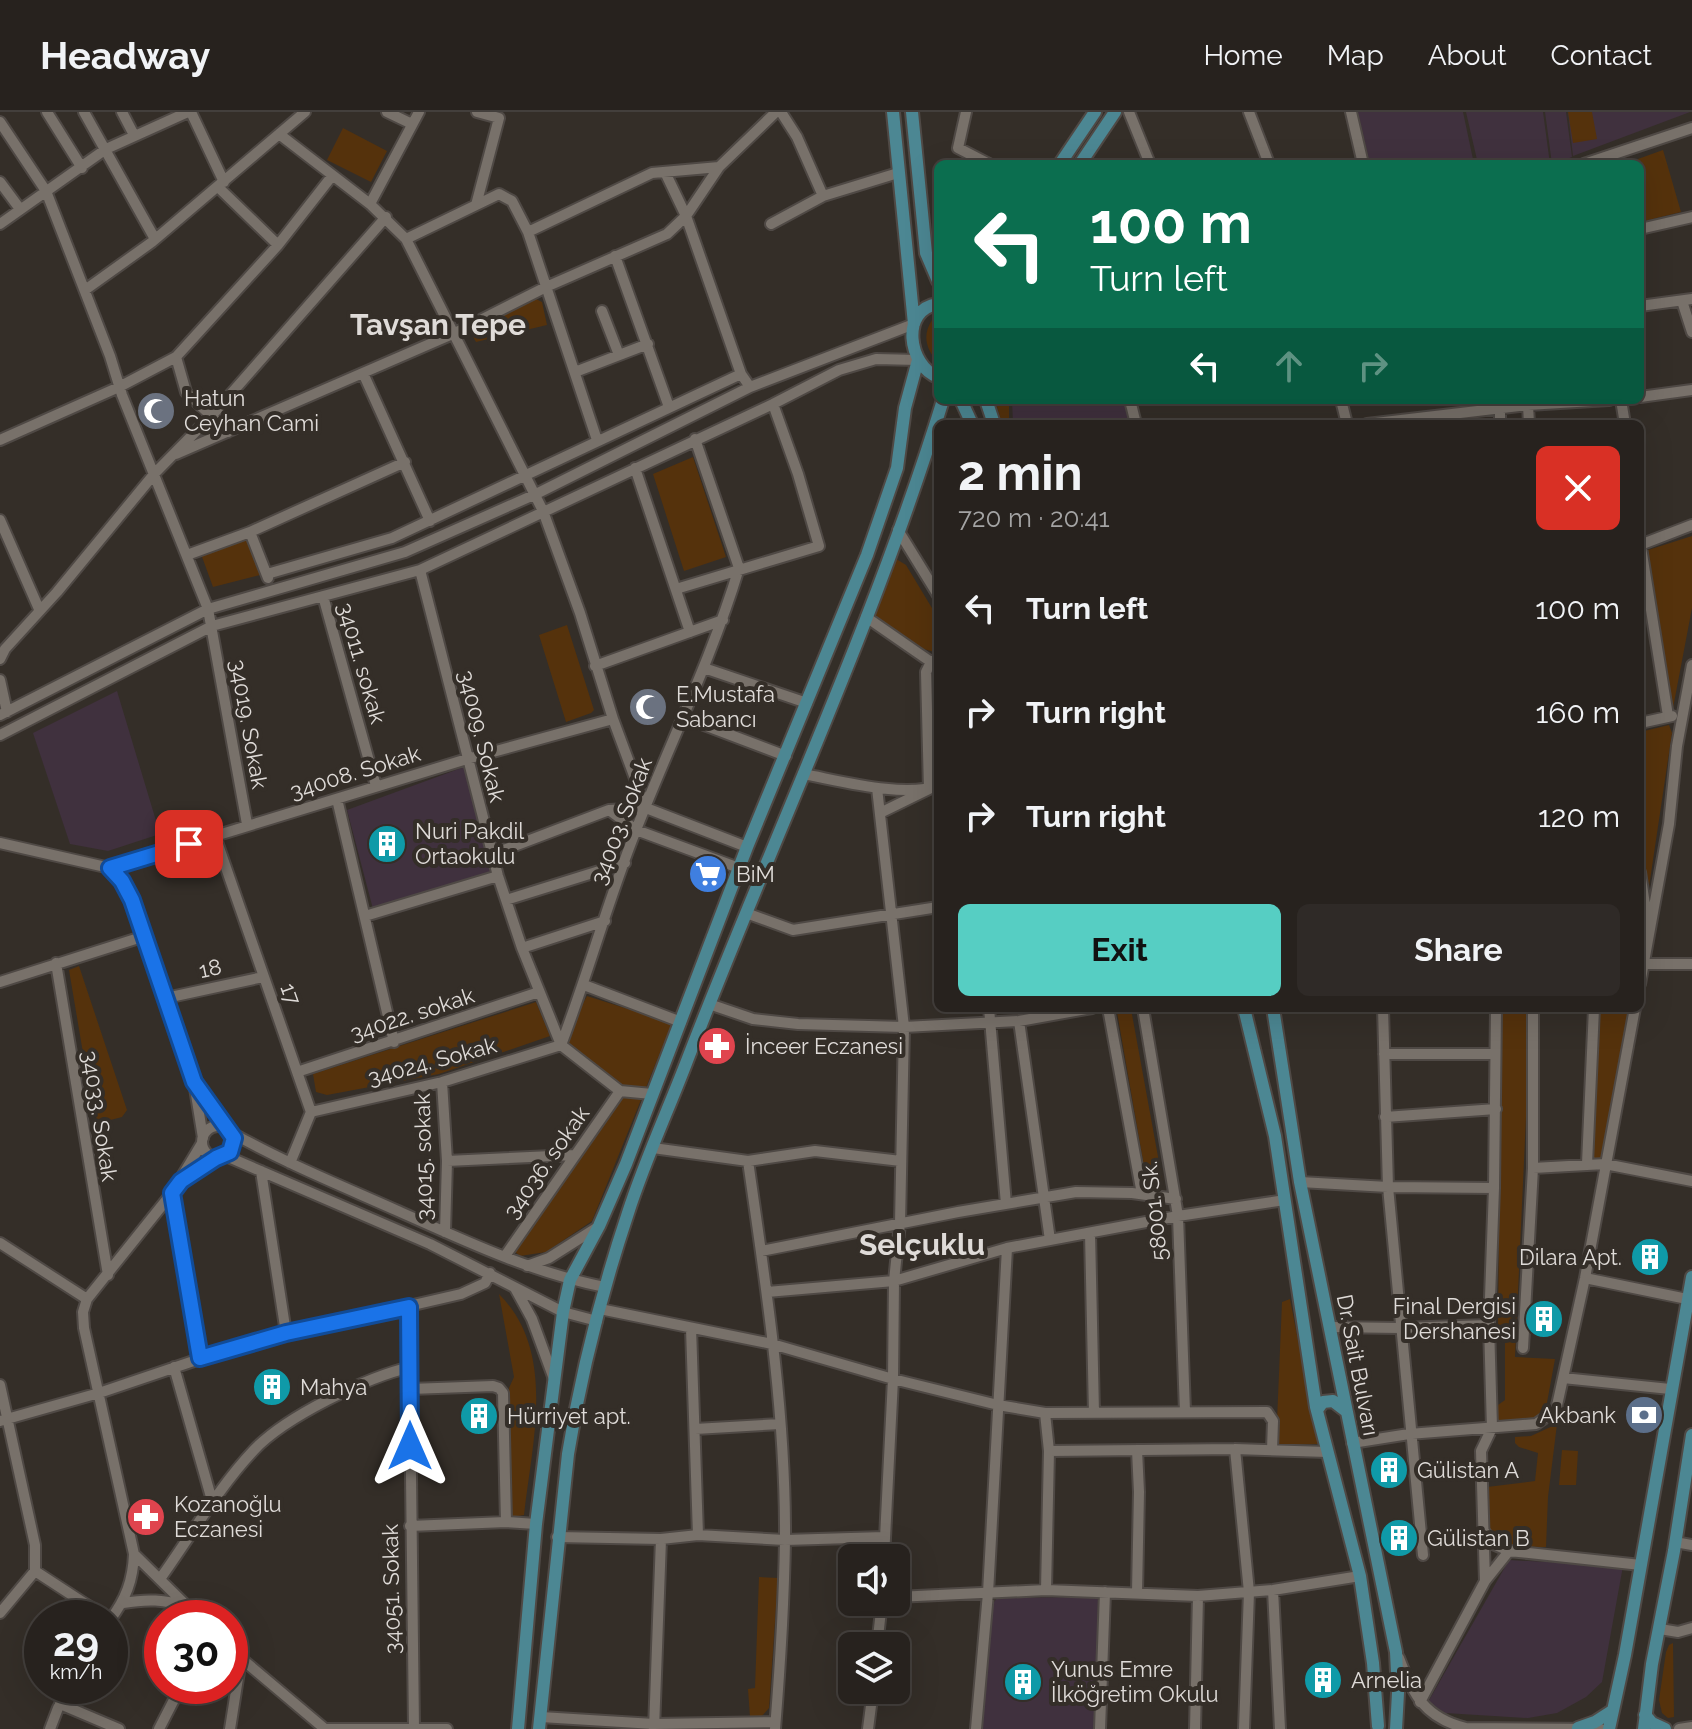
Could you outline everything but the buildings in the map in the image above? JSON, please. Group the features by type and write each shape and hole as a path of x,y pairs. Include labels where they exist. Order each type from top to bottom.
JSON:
{"main road":[{"path":"893,112 913,338 918,360 926,371 934,375"},
{"path":"912,112 926,253 934,272"},
{"path":"1083,160 1115,112"},
{"path":"1062,160 1089,115"},
{"path":"914,324 925,308 934,305"},
{"path":"518,1729 536,1524 563,1312 570,1280 599,1226 747,847 867,555 897,468 905,408 918,360"},
{"path":"540,1723 557,1537 574,1417 605,1287 628,1211 866,617 934,429"},
{"path":"921,472 934,456"},
{"name":"Dr. Sait Bulvarı","path":"1245,1012 1275,1136 1317,1410 1360,1576 1373,1663 1378,1728"},
{"name":"Dr. Sait Bulvarı","path":"1274,1012 1300,1182 1396,1652 1396,1729"},
{"path":"1609,1729 1692,1277"},
{"path":"1317,1410 1323,1402 1333,1401 1346,1411"},
{"path":"1644,1729 1692,1435"},
{"path":"1578,1728 1612,1711"},
{"path":"1645,1715 1652,1723 1665,1729"}],"street":[{"path":"47,112 82,168"},
{"path":"84,112 155,239"},
{"path":"122,112 134,135"},
{"path":"0,224 106,149 166,116 190,112 221,184 278,245"},
{"path":"85,290 155,239 305,112"},
{"path":"387,112 412,124"},
{"path":"370,204 419,112"},
{"path":"476,205 499,118 477,112"},
{"path":"176,454 455,333 546,287 667,234 686,216 719,167 779,112 797,137 823,196"},
{"path":"966,112 958,148 981,160"},
{"path":"1129,112 1148,160"},
{"path":"1249,112 1267,160"},
{"path":"1351,112 1362,160"},
{"name":"34019. Sokak","path":"0,122 46,191 119,387 208,609 247,824"},
{"path":"1596,160 1692,128"},
{"path":"279,134 386,217 406,239 536,494 646,808"},
{"path":"1622,151 1622,160"},
{"path":"528,232 652,173 719,167"},
{"path":"665,172 686,216 741,374 750,387"},
{"path":"771,224 823,196 898,173"},
{"path":"0,440 119,387 176,357 278,245 332,176"},
{"path":"0,182 20,209"},
{"path":"406,239 499,194 512,201 528,232 597,440"},
{"path":"0,659 5,649 57,592 155,473 211,416 386,217"},
{"path":"1644,228 1692,217"},
{"path":"615,256 669,407"},
{"path":"1644,305 1687,300 1692,332"},
{"path":"602,311 619,355"},
{"path":"0,680 4,713 208,609 405,552 536,494 750,387 914,324"},
{"path":"575,372 648,344"},
{"path":"176,357 186,392 228,432"},
{"path":"0,735 212,628 420,570 839,370 876,359 918,360"},
{"path":"363,373 430,521"},
{"path":"267,574 392,538 741,374"},
{"path":"1644,396 1692,390"},
{"path":"676,589 819,546 773,404"},
{"path":"1399,420 1500,405 1536,404"},
{"path":"1528,405 1529,420"},
{"path":"695,439 739,568"},
{"path":"187,555 250,532 405,462"},
{"path":"635,468 690,632"},
{"path":"0,520 39,609"},
{"path":"1644,543 1692,525"},
{"path":"898,530 933,573"},
{"path":"250,532 273,590"},
{"name":"34003. Sokak","path":"561,1045 636,830 723,620 739,568"},
{"path":"1644,569 1668,716"},
{"name":"34009. Sokak","path":"420,570 498,876 522,948 561,1045"},
{"name":"34011. sokak","path":"323,596 376,786"},
{"path":"866,617 934,660 926,672 934,787"},
{"path":"595,666 723,620"},
{"path":"1644,956 1669,824 1677,746 1692,665"},
{"path":"704,668 807,703"},
{"path":"1644,722 1668,716 1682,717"},
{"path":"683,717 786,756"},
{"name":"34008. Sokak","path":"110,868 247,824 613,719"},
{"path":"1677,746 1692,744"},
{"path":"803,774 877,788 934,787"},
{"path":"880,813 934,787"},
{"path":"877,788 904,1027 900,1223 894,1281 893,1379 884,1544"},
{"path":"337,799 394,1042"},
{"path":"493,854 609,810 646,808 747,847"},
{"path":"609,810 636,830 739,868"},
{"name":"17","path":"215,836 311,1112"},
{"path":"0,843 110,868 122,881 145,936 194,1082 202,1141 207,1153 261,1171 430,1244 563,1312 691,1328 772,1344 893,1379 998,1405 1045,1413 1267,1412 1273,1421 1272,1450"},
{"path":"506,900 625,863"},
{"path":"365,916 498,876"},
{"path":"1644,897 1650,934"},
{"path":"746,913 793,930 934,908"},
{"path":"522,948 605,921"},
{"path":"0,982 145,936"},
{"name":"34033. Sokak","path":"56,963 108,1275"},
{"path":"1644,964 1692,964"},
{"name":"18","path":"166,998 263,977"},
{"path":"584,985 681,1022"},
{"name":"34022. sokak","path":"297,1072 539,992"},
{"path":"709,1004 753,1019 783,1023 904,1027 1019,1021 1043,1012"},
{"path":"990,1012 1006,1204"},
{"path":"1109,1012 1142,1194"},
{"name":"58001. Sk.","path":"1144,1012 1178,1216 1185,1412"},
{"path":"1383,1012 1388,1187 1409,1434 1423,1555"},
{"path":"1485,1581 1481,1451 1492,1428 1489,1325 1496,1012"},
{"path":"1523,1348 1533,1168 1533,1012"},
{"path":"1587,1164 1594,1012"},
{"path":"1352,1443 1409,1434 1536,1424 1556,1410 1585,1278 1634,1012"},
{"path":"1019,1021 1050,1240"},
{"path":"561,1045 620,1091 652,1094"},
{"name":"34024. Sokak","path":"311,1112 442,1082 561,1045"},
{"path":"1384,1054 1495,1054"},
{"path":"181,1181 233,1148 230,1131 194,1082"},
{"name":"34015. sokak","path":"442,1082 447,1161 445,1232"},
{"name":"34036. sokak","path":"505,1256 620,1091"},
{"path":"1385,1117 1496,1109"},
{"path":"290,1163 311,1112"},
{"path":"124,1600 133,1574 134,1554 83,1312 87,1299 181,1181 213,1127 230,1131 290,1163 527,1266 605,1287"},
{"path":"653,1148 748,1161 815,1151 901,1161"},
{"path":"447,1161 574,1155"},
{"path":"540,1723 654,1727 775,1726 785,1540 780,1424 767,1292 748,1161"},
{"path":"1533,1168 1605,1164 1692,1181"},
{"path":"261,1171 286,1333"},
{"path":"1300,1182 1494,1188"},
{"path":"761,1251 1076,1192 1142,1194 1176,1199"},
{"path":"172,1193 200,1358"},
{"path":"767,1292 894,1281 1007,1248 1178,1216 1285,1200"},
{"path":"527,1266 549,1258 599,1226"},
{"path":"1090,1233 1094,1413"},
{"path":"0,1243 87,1299"},
{"path":"976,1729 988,1593 1007,1248"},
{"path":"4,1420 286,1333 461,1294 485,1283 490,1273"},
{"path":"1585,1278 1687,1299"},
{"path":"514,1286 532,1319 554,1379"},
{"name":"34051. Sokak","path":"409,1307 414,1728"},
{"path":"1330,1327 1489,1325"},
{"path":"691,1328 698,1535"},
{"path":"174,1367 213,1504"},
{"path":"160,1579 237,1469 271,1434 360,1385 411,1367"},
{"path":"1563,1378 1670,1389"},
{"path":"0,1385 4,1420 35,1545 35,1571 0,1613"},
{"path":"410,1389 493,1386 503,1393 506,1522"},
{"path":"1045,1413 1049,1451 1046,1590"},
{"path":"695,1429 780,1424"},
{"path":"1049,1451 1235,1449 1328,1452"},
{"path":"1235,1449 1249,1592 1244,1729"},
{"path":"1137,1450 1137,1593"},
{"path":"410,1526 506,1522 536,1524"},
{"path":"1483,1529 1493,1544 1509,1551 1641,1565"},
{"path":"557,1537 661,1539 698,1535 785,1540 884,1537"},
{"path":"654,1727 661,1539"},
{"path":"1675,1542 1692,1545"},
{"path":"1420,1702 1485,1581 1509,1551"},
{"path":"134,1554 182,1600"},
{"path":"35,1571 80,1600"},
{"path":"910,1596 1046,1590 1198,1596 1273,1590 1360,1576"},
{"path":"1273,1590 1280,1729"},
{"path":"1100,1729 1105,1592"},
{"path":"1195,1729 1198,1596"},
{"path":"1660,1629 1678,1632 1692,1628"},
{"path":"1396,1652 1409,1686 1420,1702 1448,1723 1466,1728 1601,1729"},
{"path":"248,1665 325,1729 447,1729"},
{"path":"50,1729 60,1704 119,1729"},
{"path":"159,1729 172,1704"},
{"path":"230,1729 234,1704"},
{"path":"868,1729 871,1704"},
{"path":"1679,1729 1692,1727"}],"shaded area":[{"path":"1358,112 1463,112 1473,160 1369,160"},
{"path":"1466,112 1543,112 1549,160 1477,160"},
{"path":"1545,112 1566,112 1572,157 1551,160"},
{"path":"1568,112 1690,112 1573,156"},
{"path":"1568,112 1592,112 1597,139 1573,143"},
{"path":"343,128 387,151 371,182 327,160"},
{"path":"1663,150 1681,212 1644,221 1644,160 1638,159"},
{"path":"536,299 542,302 547,325 476,342 470,331"},
{"path":"934,319 934,356 926,337"},
{"path":"996,404 1009,404 1009,420 1001,420"},
{"path":"1012,404 1125,404 1129,420 1013,420"},
{"path":"693,457 726,557 684,571 653,474"},
{"path":"249,535 264,574 213,587 201,554"},
{"path":"1692,536 1692,608 1673,708 1648,550"},
{"path":"893,557 906,565 934,611 934,652 920,648 872,618"},
{"path":"567,625 594,710 566,722 539,635"},
{"path":"934,678 934,772 933,679"},
{"path":"117,691 160,834 108,851 70,844 33,733"},
{"path":"1669,725 1672,733 1647,900 1644,878 1644,731"},
{"path":"464,767 491,872 373,909 347,810"},
{"path":"79,966 127,1110 122,1117 95,1124 69,970"},
{"path":"587,996 672,1023 592,1221 546,1252 520,1256 514,1251 620,1092 561,1045"},
{"path":"536,1002 550,1036 439,1074 327,1095 316,1092 313,1074"},
{"path":"1117,1012 1132,1012 1163,1184 1148,1189"},
{"path":"1501,1012 1526,1012 1526,1117 1515,1357 1555,1359 1546,1408 1535,1419 1498,1420 1498,1405 1505,1400 1505,1331 1498,1327"},
{"path":"1594,1012 1634,1012 1605,1164 1587,1164"},
{"path":"499,1294 517,1317 535,1370 535,1428 524,1515 512,1517 509,1388 514,1377"},
{"path":"1290,1299 1318,1444 1276,1445 1282,1302"},
{"path":"1557,1424 1548,1497 1546,1547 1501,1543 1489,1531 1487,1487 1535,1481 1538,1453 1519,1447 1515,1437 1531,1436"},
{"path":"1562,1450 1578,1451 1576,1485 1559,1485"},
{"path":"1509,1560 1623,1566 1602,1682 1586,1697 1557,1713 1528,1718 1445,1713 1428,1702"},
{"path":"759,1577 778,1578 769,1708 761,1717 750,1717 748,1689 755,1688"},
{"path":"1098,1597 1096,1729 981,1729 992,1605 997,1598"},
{"path":"1673,1643 1674,1717 1668,1718 1662,1713 1659,1700 1666,1652"}],"place":[{"name":"Hatun Ceyhan Cami","path":"156,411"},
{"name":"E.Mustafa Sabancı","path":"648,707"},
{"name":"Nuri Pakdil Ortaokulu","path":"387,844"},
{"name":"BiM","path":"708,874"},
{"name":"İnceer Eczanesi","path":"717,1046"},
{"name":"Dilara Apt.","path":"1650,1257"},
{"name":"Final Dergisi Dershanesi","path":"1544,1319"},
{"name":"Mahya","path":"272,1387"},
{"name":"Akbank","path":"1644,1415"},
{"name":"Hürriyet apt.","path":"479,1416"},
{"name":"Gülistan A","path":"1389,1470"},
{"name":"Kozanoğlu Eczanesi","path":"146,1517"},
{"name":"Gülistan B","path":"1399,1538"},
{"name":"Arnelia","path":"1323,1680"},
{"name":"Yunus Emre İlköğretim Okulu","path":"1023,1682"}],"district":[{"name":"Tavşan Tepe","path":"438,324"},
{"name":"Selçuklu","path":"922,1244"}],"route":[{"path":"189,844 110,868 122,881 132,900 194,1082 234,1138 233,1148 226,1156 216,1158 181,1181 172,1193 200,1358 286,1333 409,1307 410,1446"}]}
